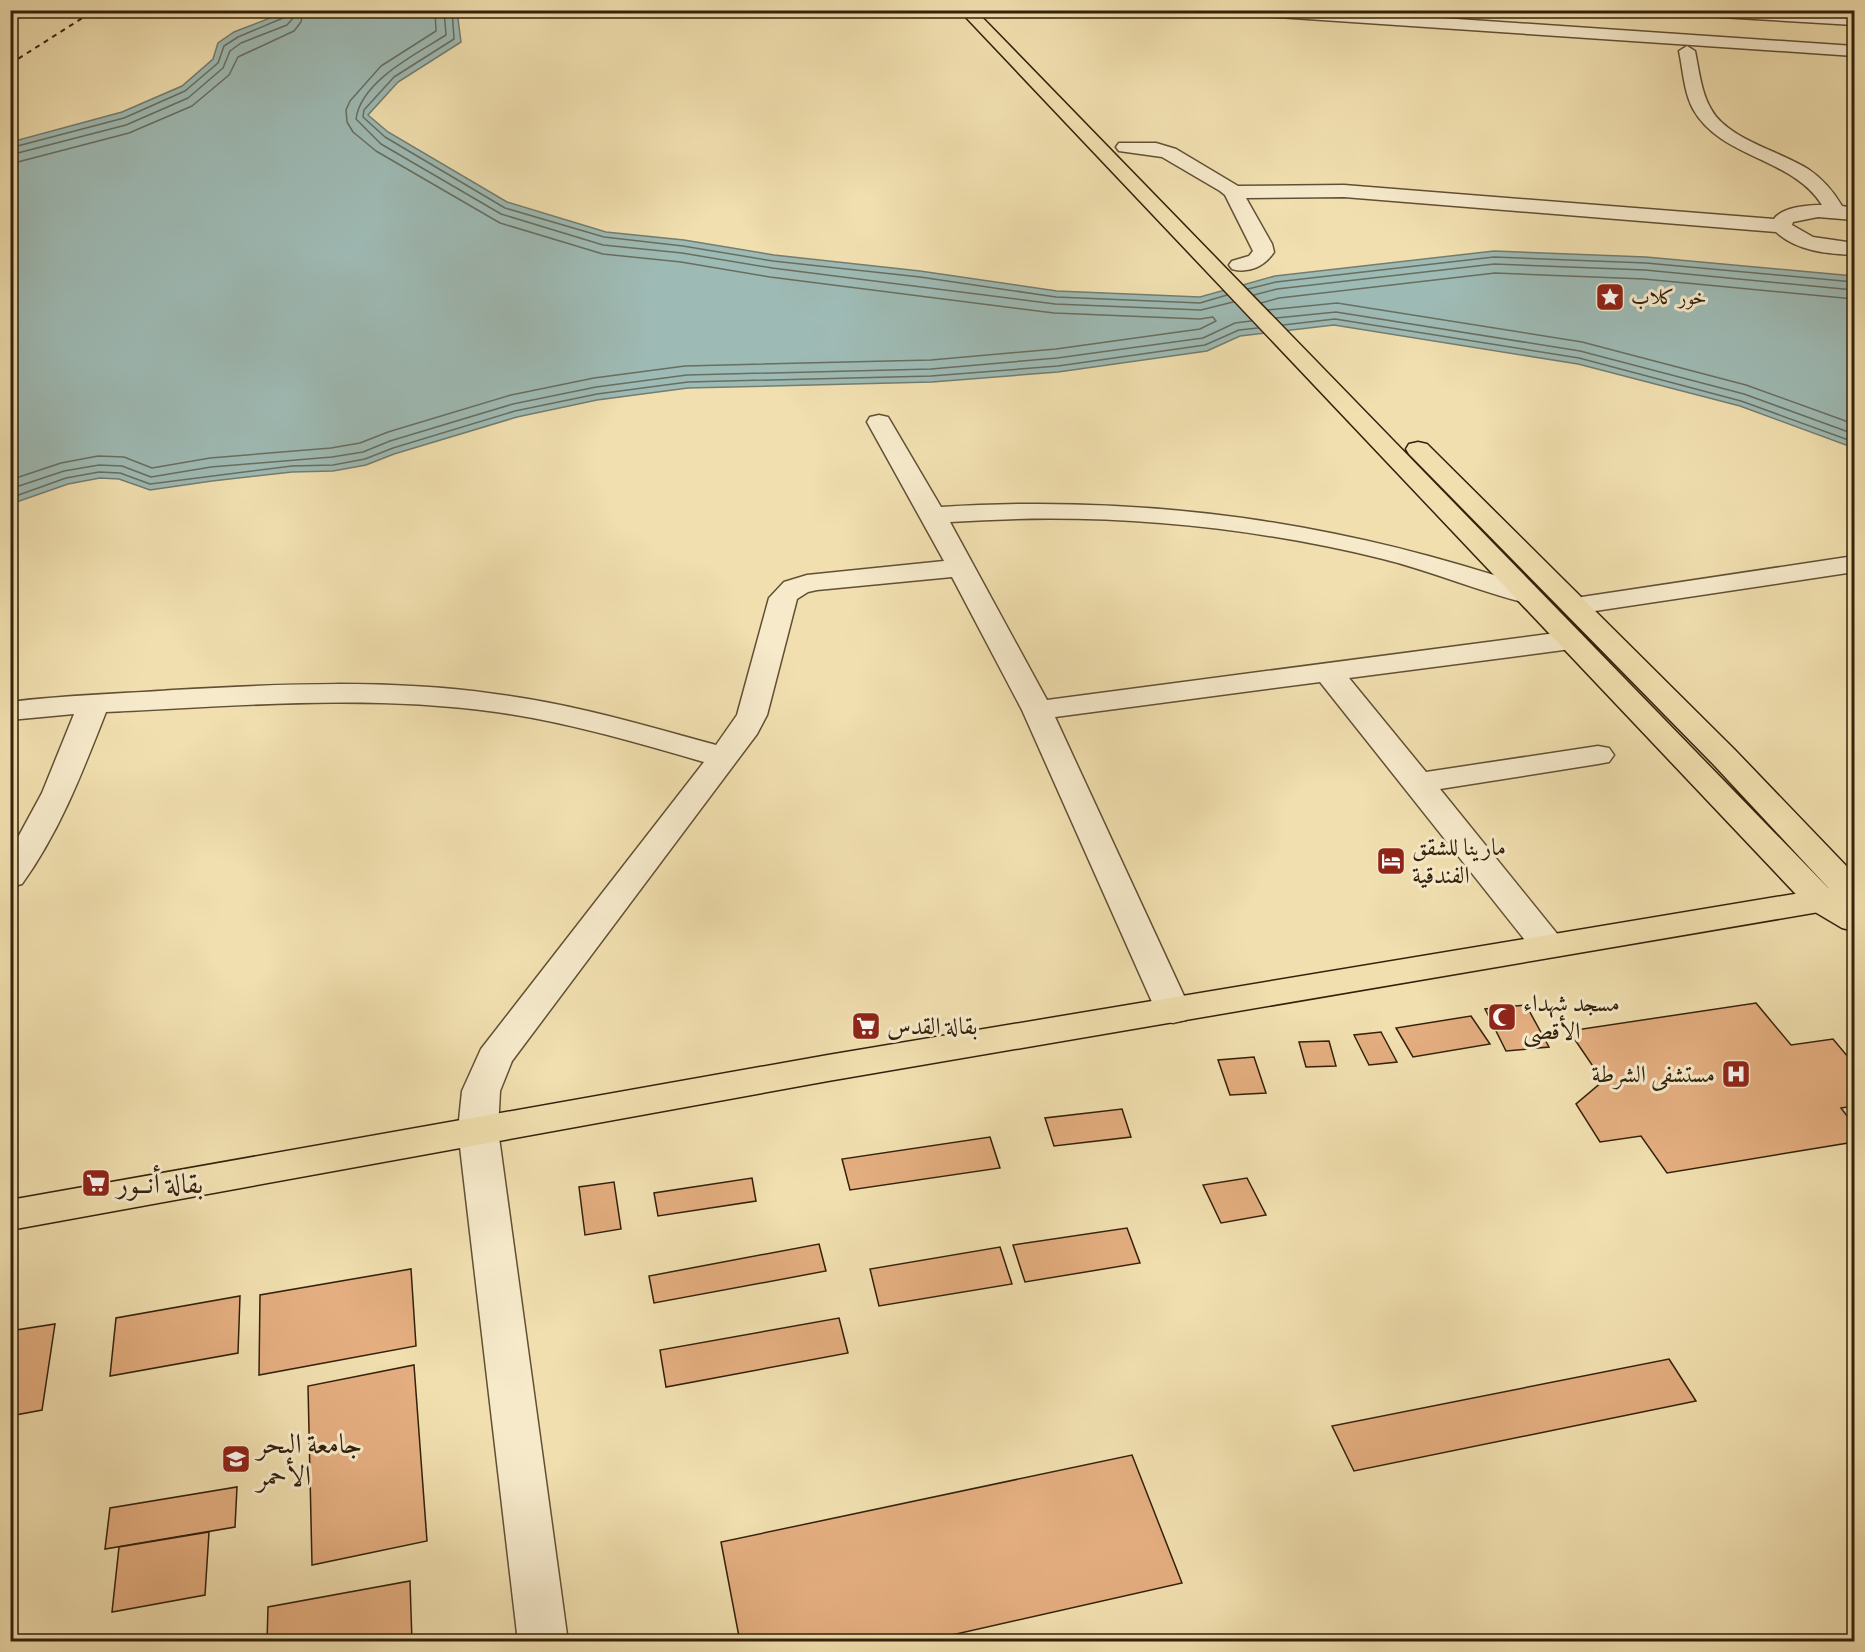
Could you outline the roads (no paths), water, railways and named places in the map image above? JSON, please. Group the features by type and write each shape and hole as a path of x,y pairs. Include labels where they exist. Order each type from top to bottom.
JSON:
{"main road":[{"path":"966,10 1234,270 1298,340 1431,477 1575,606 1724,757 1844,897 1854,920"},
{"path":"988,10 1147,169"},
{"path":"1223,249 1234,270"},
{"path":"1431,477 1526,595 1844,897"},
{"path":"10,1215 828,1068 1844,897"}],"street":[{"path":"1249,10 1332,13 1854,51"},
{"path":"1687,10 1792,14 1854,20"},
{"path":"1792,14 1800,47"},
{"path":"1630,36 1631,19"},
{"path":"1687,51 1694,88 1707,117 1731,134 1800,172 1815,183 1845,213"},
{"path":"1125,147 1156,149 1169,153 1233,192 1262,244 1264,252 1256,261 1234,270"},
{"path":"1233,192 1344,191 1782,226 1794,236 1816,244 1854,249"},
{"path":"1782,226 1784,219 1795,213 1845,213"},
{"path":"879,422 933,515 1036,710 1173,1011"},
{"path":"933,515 1015,509 1054,509 1111,511 1248,526 1386,552 1442,567 1526,595"},
{"path":"1575,606 1854,564"},
{"path":"543,1641 478,1130 481,1090 494,1058 722,758 752,715 781,604 788,591 799,585 817,582 960,568"},
{"path":"1036,710 1571,640"},
{"path":"1328,672 1549,946"},
{"path":"10,711 94,703 293,693 362,692 455,698 542,711 637,733 722,758"},
{"path":"10,877 33,842 53,801 94,703"},
{"path":"1418,783 1598,755"}],"water":[{"path":"288,11 457,11 461,42 398,82 368,115 388,132 507,202 606,232 684,240 774,255 920,271 1057,291 1200,297 1275,276 1494,251 1646,257 1854,276 1854,448 1740,406 1578,364 1334,325 1240,336 1207,351 1058,372 932,382 688,388 597,400 517,417 394,454 366,465 333,471 292,472 150,490 119,479 100,478 68,484 11,504 11,142 122,112 182,86 213,59 218,43 234,32"}],"railway":[{"path":"10,64 95,10"}],"place":[{"name":"خور كلاب","path":"1610,297"},
{"name":"مارينا للشقق الفندقية","path":"1391,861"},
{"name":"مسجد شهداء الأقصى","path":"1502,1017"},
{"name":"بقالة القدس","path":"866,1026"},
{"name":"مستشفى الشرطة","path":"1736,1074"},
{"name":"بقالة أنــور","path":"96,1183"},
{"name":"جامعة البحر الأحمر","path":"236,1459"}]}
